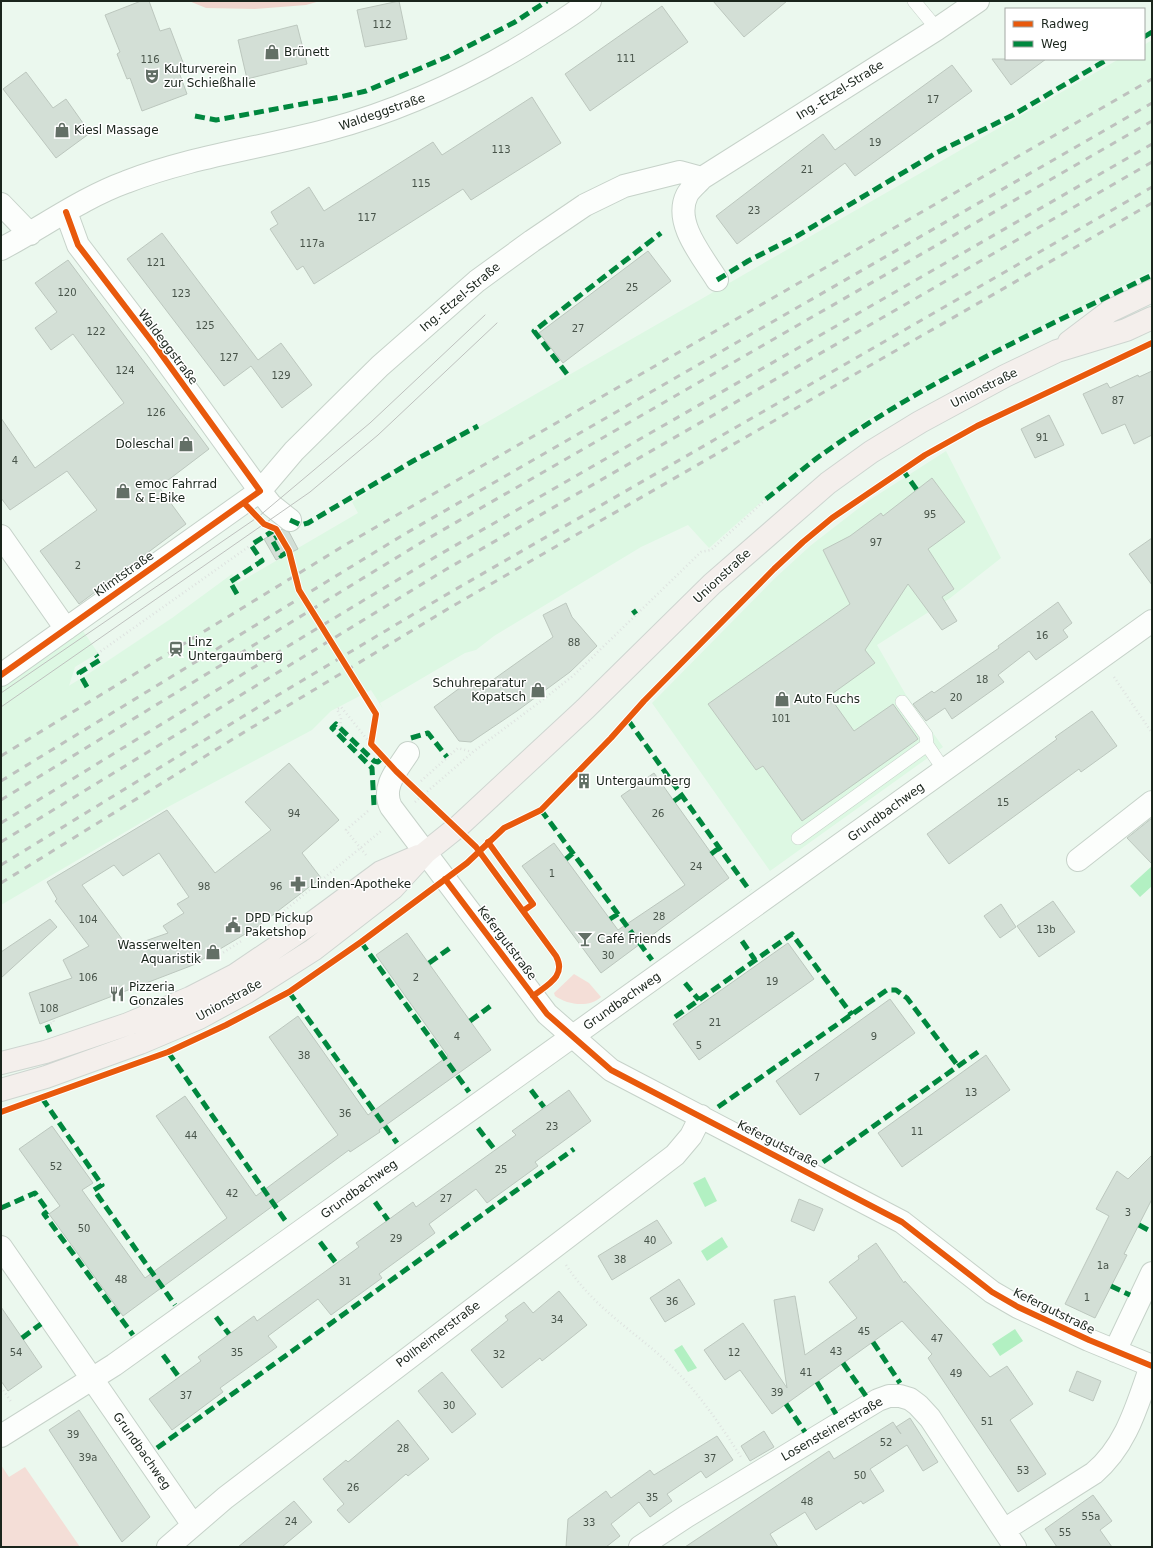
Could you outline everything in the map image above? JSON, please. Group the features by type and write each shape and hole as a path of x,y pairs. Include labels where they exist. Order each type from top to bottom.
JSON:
{"main road":[{"name":"Unionstraße","path":"1057,351 1110,311 1152,290"},
{"name":"Unionstraße","path":"1,1090 46,1077 140,1043 199,1018 247,992 312,950 393,888 425,853 460,825 585,709 712,584 828,483 871,452 963,398 1057,351 1126,330 1152,318"},
{"name":"Unionstraße","path":"1,1063 45,1052 128,1024 190,998 235,975 312,922 380,872 425,853"}],"street":[{"name":"Waldeggstraße","path":"1,249 30,234 93,196 126,182 158,171 328,130 401,107 473,74 555,25 590,1"},
{"name":"Ing.-Etzel-Straße","path":"717,280 686,229 684,212 687,195 702,178 937,29 978,1"},
{"name":"Ing.-Etzel-Straße","path":"260,491 294,451 380,366 477,281 532,241 585,205 624,186 680,172 702,178"},
{"path":"1,204 30,234"},
{"name":"Waldeggstraße","path":"66,212 78,245 156,347 260,491 271,505 290,520"},
{"name":"Klimtstraße","path":"1,675 260,491"},
{"path":"1,536 66,629"},
{"name":"Grundbachweg","path":"1,1436 91,1378 114,1365 1152,621"},
{"path":"408,754 393,776 386,794 391,807 425,853"},
{"path":"1078,860 1152,802"},
{"name":"Kefergutstraße","path":"425,853 548,1014 611,1070 902,1222 992,1292 1047,1321 1152,1366"},
{"name":"Pollheimerstraße","path":"168,1547 220,1501 441,1331 675,1155 691,1136 701,1116"},
{"name":"Grundbachweg","path":"1,1247 193,1525"},
{"path":"1115,1351 1152,1272"},
{"name":"Losensteinerstraße","path":"640,1547 820,1435 878,1400 889,1396 910,1399 930,1418 1009,1538 1094,1473 1106,1462 1125,1436 1152,1366"}],"lane":[{"path":"914,1 937,29"},
{"path":"902,702 926,735 926,745 944,770"},
{"path":"798,838 926,745"}],"path":[{"path":"94,656 252,545"},
{"path":"1113,675 1152,733"},
{"path":"340,727 341,718 337,709 341,706 371,744"},
{"path":"421,781 458,748 473,752"},
{"path":"47,1025 54,1022 53,1019"},
{"path":"570,1270 604,1311 657,1352 696,1392 716,1418 744,1463"},
{"path":"1,1387 16,1408"}],"shaded area":[{"path":"189,1 320,1 306,5 255,9 206,8"},
{"path":"1152,40 1152,271 950,372 868,419 790,477 709,548 688,525 641,547 494,636 476,650 465,653 380,703 383,709 371,690 331,711 312,730 166,808 1,905 1,684 81,628 98,653 75,667 69,686 172,618 232,574 238,583 358,513 352,502 388,479 1117,60 1145,60 1145,44"},
{"name":"Auto Fuchs","path":"946,451 1001,558 949,599 877,645 906,695 943,747 770,871 652,703 774,579 810,546 868,501"},
{"path":"1152,866 1152,886 1140,897 1130,886"},
{"path":"574,974 589,983 601,997 591,1003 578,1004 566,1002 555,996 554,993"},
{"path":"705,1177 717,1201 705,1207 693,1183"},
{"path":"722,1237 728,1247 707,1261 701,1251"},
{"path":"1015,1329 1023,1341 1000,1356 992,1344"},
{"path":"682,1345 697,1368 688,1372 674,1350"},
{"path":"1,1465 9,1477 25,1467 80,1547 1,1547"}],"building":[{"path":"141,1 149,1 160,31 170,28 184,65 177,67 187,94 142,111 130,78 127,79 117,54 120,52 105,15"},
{"path":"399,1 407,39 365,47 357,10"},
{"path":"713,1 787,1 744,37"},
{"path":"662,6 688,42 590,111 565,74"},
{"name":"Brünett","path":"297,25 307,64 247,79 238,40"},
{"path":"992,59 1045,60 1011,85"},
{"path":"952,65 972,91 855,176 845,163 737,244 716,216 823,134 835,150"},
{"path":"26,72 53,108 66,99 90,133 56,158 3,89"},
{"path":"532,97 561,143 471,200 463,189 314,284 303,266 297,270 270,229 278,224 271,212 309,187 324,211 433,142 442,155"},
{"path":"162,233 258,360 281,343 312,385 282,408 251,366 224,386 127,259"},
{"path":"648,251 671,281 563,363 539,333"},
{"path":"68,260 209,449 159,487 186,524 79,604 40,551 97,510 67,471 10,510 1,498 1,418 35,468 124,403 73,334 51,350 35,328 57,312 35,283"},
{"path":"1152,371 1152,435 1134,444 1125,424 1102,434 1083,394 1107,383 1110,388 1138,375 1139,377"},
{"path":"1049,415 1064,445 1035,458 1021,429"},
{"path":"932,478 965,522 928,549 954,589 942,597 957,621 942,630 908,584 865,650 875,663 829,696 854,731 893,704 918,739 802,821 763,766 756,770 708,704 850,604 823,550 850,536 881,513 883,516"},
{"path":"282,529 289,532 298,549 276,560 264,539"},
{"path":"1152,538 1152,585 1129,554"},
{"path":"1058,602 1072,623 1063,630 1068,637 1036,660 1029,651 998,675 1004,682 952,719 945,708 926,721 913,704 932,691 934,693 999,648 998,646"},
{"path":"566,603 572,617 597,646 570,672 517,711 471,742 459,741 434,707 472,679 480,689 553,637 543,615"},
{"path":"1092,711 1117,746 1081,772 1079,769 949,864 927,834 1057,739 1055,737"},
{"path":"289,763 339,820 302,853 321,878 257,927 193,965 40,1024 29,993 72,978 63,960 89,946 55,901 57,899 47,882 167,810 215,873 271,830 245,802","holes":["159,853 189,897 177,904 184,913 163,926 168,933 128,947 82,885 114,865 123,876"]},
{"path":"654,773 729,878 601,973 522,866 554,843 618,930 685,885 621,796"},
{"path":"1152,818 1152,864 1127,838"},
{"path":"1053,901 1075,932 1039,957 1017,926"},
{"path":"1001,904 1016,927 1000,938 984,916"},
{"path":"50,919 57,927 1,978 1,952"},
{"path":"407,933 491,1050 379,1130 380,1132 350,1152 349,1150 123,1316 49,1214 60,1206 19,1149 52,1126 93,1183 82,1190 145,1278 227,1218 156,1116 185,1096 256,1196 338,1135 269,1037 298,1016 368,1115 448,1056 376,955"},
{"path":"788,943 814,979 699,1060 673,1024"},
{"path":"890,999 915,1033 800,1115 776,1081"},
{"path":"986,1055 1010,1090 902,1167 878,1133"},
{"path":"569,1090 591,1121 535,1162 538,1166 487,1203 476,1189 429,1224 435,1233 379,1274 382,1278 331,1315 318,1299 268,1336 277,1347 220,1388 223,1392 172,1430 149,1399 201,1361 198,1357 254,1316 257,1321 359,1247 356,1243 413,1202 416,1207 516,1135 512,1131"},
{"path":"1152,1155 1152,1199 1124,1254 1127,1255 1095,1318 1065,1304 1109,1216 1096,1209 1117,1171 1128,1179"},
{"path":"799,1199 823,1209 814,1231 791,1221"},
{"path":"657,1220 672,1243 612,1280 598,1256"},
{"path":"876,1243 904,1283 905,1281 990,1377 1007,1366 1033,1404 1010,1420 1046,1474 1018,1492 928,1358 932,1354 902,1321 772,1414 740,1370 725,1380 704,1350 743,1323 787,1388 774,1300 795,1296 805,1355 857,1318 829,1282 859,1259 858,1256"},
{"path":"679,1279 695,1304 665,1322 650,1298"},
{"path":"559,1291 587,1325 542,1361 540,1358 502,1388 471,1350 508,1320 505,1316 524,1302 533,1313"},
{"path":"1,1307 42,1367 8,1391 1,1381"},
{"path":"1077,1371 1101,1381 1093,1401 1069,1391"},
{"path":"442,1372 476,1414 452,1433 418,1391"},
{"path":"79,1410 150,1517 122,1542 49,1430"},
{"path":"910,1418 938,1462 923,1471 907,1445 870,1469 884,1491 863,1504 861,1501 816,1530 805,1512 770,1534 778,1547 685,1547 829,1451 834,1459 893,1422 896,1427"},
{"path":"398,1420 429,1459 408,1476 406,1474 349,1523 337,1510 344,1504 323,1479 346,1460 348,1462"},
{"path":"764,1431 774,1447 750,1461 741,1446"},
{"path":"717,1436 733,1460 706,1478 701,1471 667,1494 672,1501 650,1517 639,1502 611,1524 620,1536 606,1547 566,1547 568,1519 606,1491 611,1498 650,1470 654,1475"},
{"path":"1093,1495 1112,1521 1100,1530 1112,1547 1057,1547 1045,1529"},
{"path":"294,1501 312,1522 282,1547 238,1547"}],"tram line":[{"path":"1,693 258,517 370,423 485,315"},
{"path":"1,707 310,492 378,435 497,323"}],"railway":[{"path":"1,756 345,545 1152,79"},
{"path":"1,781 403,535 1152,103"},
{"path":"1,800 422,542 1152,121"},
{"path":"1,823 437,556 1152,144"},
{"path":"1,842 445,570 1152,162"},
{"path":"1,865 278,695 444,596 1152,187"},
{"path":"1,883 246,731 451,607 1152,203"}],"marked path":[{"path":"195,116 216,120 366,91 447,57 515,22 547,1"},
{"path":"1145,36 1152,32"},
{"path":"717,280 748,261 797,236 936,153 1013,115 1106,60"},
{"path":"567,374 534,331 661,233"},
{"path":"766,499 817,458 897,406 981,359 1152,275"},
{"path":"290,520 301,525 308,523 413,461 478,426"},
{"path":"902,469 917,490"},
{"path":"237,594 230,582 262,561 251,545 276,529 280,535 272,540 281,556 289,551 290,555"},
{"path":"633,610 636,614"},
{"path":"87,687 79,673 100,660 96,655"},
{"path":"628,720 750,891"},
{"path":"374,805 372,768 332,728 336,724 374,761 378,762 383,757"},
{"path":"411,738 428,733 447,757"},
{"path":"674,801 681,796"},
{"path":"541,810 652,960"},
{"path":"711,854 719,848"},
{"path":"566,859 573,853"},
{"path":"610,919 618,914"},
{"path":"675,1017 792,934 852,1015"},
{"path":"742,941 755,960"},
{"path":"361,942 469,1092"},
{"path":"429,963 450,948"},
{"path":"685,983 699,1000"},
{"path":"718,1107 887,990 896,990 907,998 958,1066"},
{"path":"289,992 397,1143"},
{"path":"470,1021 492,1005"},
{"path":"47,1025 50,1032"},
{"path":"168,1052 287,1223"},
{"path":"823,1162 978,1052"},
{"path":"531,1090 544,1107"},
{"path":"42,1098 102,1185 94,1190 175,1305"},
{"path":"478,1128 495,1150"},
{"path":"157,1448 574,1149"},
{"path":"1,1208 35,1193 48,1211 44,1214 133,1335"},
{"path":"375,1202 388,1220"},
{"path":"1139,1225 1152,1232"},
{"path":"320,1242 336,1263"},
{"path":"1111,1286 1130,1295"},
{"path":"216,1317 229,1334"},
{"path":"22,1338 41,1324"},
{"path":"873,1342 900,1383"},
{"path":"163,1355 179,1377"},
{"path":"843,1363 866,1396"},
{"path":"817,1382 836,1414"},
{"path":"786,1404 805,1432"}],"cycle path":[{"path":"1,675 260,491 156,347 78,245 66,212"},
{"path":"1,1112 168,1052 226,1025 289,992 361,942 467,863 504,828 541,810 611,738 644,701 774,569 832,518 925,455 977,426 1152,343"},
{"path":"244,503 264,524 276,529 289,551 299,590 376,714 371,744 396,771 476,847 556,956 559,963 557,975 549,984 533,996"},
{"path":"488,842 533,904 523,911"},
{"path":"445,879 547,1014 611,1070 902,1222 992,1292 1018,1307 1089,1340 1152,1366"}],"place":[{"name":"Brünett","path":"272,52"},
{"name":"Kulturverein zur Schießhalle","path":"152,76"},
{"name":"Kiesl Massage","path":"62,130"},
{"name":"Doleschal","path":"186,444"},
{"name":"emoc Fahrrad & E-Bike","path":"123,491"},
{"name":"Linz Untergaumberg","path":"176,649"},
{"name":"Schuhreparatur Kopatsch","path":"538,690"},
{"name":"Auto Fuchs","path":"782,699"},
{"name":"Untergaumberg","path":"584,781"},
{"name":"Linden-Apotheke","path":"298,884"},
{"name":"DPD Pickup Paketshop","path":"233,925"},
{"name":"Café Friends","path":"585,939"},
{"name":"Wasserwelten Aquaristik","path":"213,952"},
{"name":"Pizzeria Gonzales","path":"117,994"}]}
